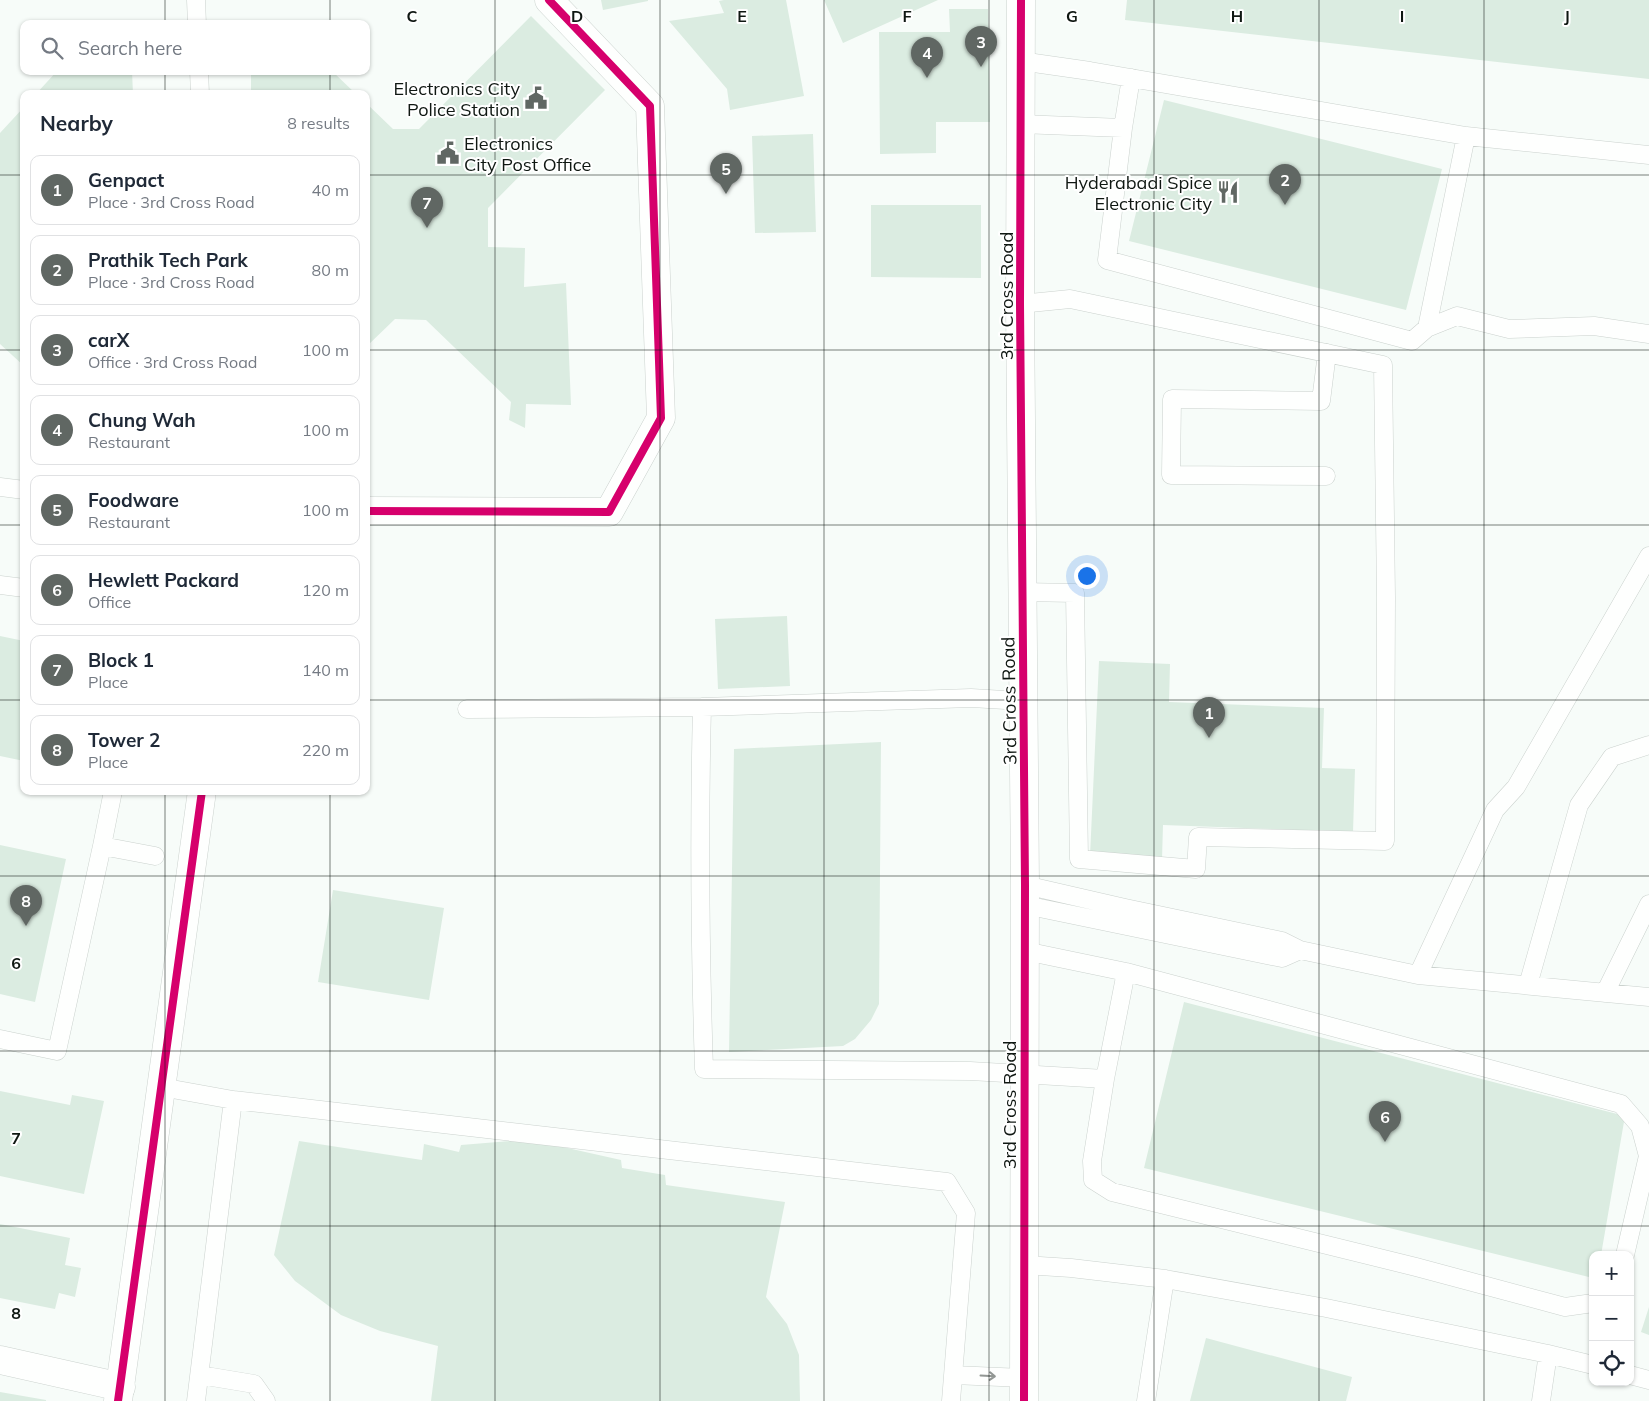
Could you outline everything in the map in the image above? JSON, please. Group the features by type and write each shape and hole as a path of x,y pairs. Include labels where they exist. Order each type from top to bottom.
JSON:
{"street":[{"path":"370,511 610,512 661,418 650,106 549,0"},
{"name":"3rd Cross Road","path":"1021,0 1020,304 1025,895 1024,1390"},
{"path":"0,1360 119,1394 201,795"}],"lane":[{"path":"196,0 197,20"},
{"path":"1020,61 1131,78 1466,136 1649,155"},
{"path":"199,75 200,90"},
{"path":"1131,78 1107,260 1412,341 1427,328 1457,316 1509,329 1594,326 1649,334"},
{"path":"1020,124 1123,128"},
{"path":"1427,328 1466,136"},
{"path":"1020,304 1070,299 1384,365 1386,587 1385,841 1198,837 1196,869 1079,859 1075,593 1022,592"},
{"path":"1326,476 1171,475 1171,465 1172,399 1321,400 1327,353"},
{"path":"0,488 20,490"},
{"path":"1418,975 1495,810 1516,787 1649,556"},
{"path":"0,585 20,588"},
{"path":"467,709 702,707 971,698 1024,701"},
{"path":"702,707 699,833 704,1069 970,1070 1105,1079"},
{"path":"1528,985 1579,805 1612,757 1649,745"},
{"path":"0,1039 57,1051 112,795"},
{"path":"102,846 155,856"},
{"path":"1025,895 1282,958 1300,950 1418,975 1649,997"},
{"path":"1605,993 1649,904"},
{"path":"1025,951 1126,972 1621,1104 1640,1126 1648,1156 1626,1251"},
{"path":"1126,972 1105,1079 1092,1162 1094,1180 1112,1192 1416,1267 1565,1307 1589,1304"},
{"path":"161,1087 233,1100 946,1182 966,1213 951,1401"},
{"path":"196,1401 233,1100"},
{"path":"1024,1266 1071,1268 1165,1279 1326,1308 1589,1364"},
{"path":"1146,1401 1165,1279"},
{"path":"1541,1401 1548,1354"},
{"path":"200,1375 254,1384 266,1401"},
{"path":"953,1375 1024,1390"},
{"path":"1634,1376 1649,1380"}],"building":[{"path":"601,0 648,0 648,1 603,10"},
{"path":"786,0 804,96 730,110 727,89 669,21 724,13 719,1"},
{"path":"824,0 938,0 843,43"},
{"path":"1127,0 1649,0 1649,79 1125,20"},
{"path":"949,9 988,9 990,122 936,122 936,153 880,154 879,32 950,32"},
{"path":"531,16 605,90 488,208 488,247 525,248 524,287 566,283 571,405 526,404 525,428 509,420 511,402 426,320 395,319 370,343 370,107 393,129 419,129"},
{"path":"53,75 132,75 133,90 40,90"},
{"path":"251,75 336,75 352,90 251,90"},
{"path":"1164,100 1442,169 1406,310 1129,241"},
{"path":"20,111 20,362 0,344 0,133"},
{"path":"813,134 816,232 755,233 752,136"},
{"path":"871,205 981,205 981,278 871,277"},
{"path":"787,616 790,686 718,689 715,619"},
{"path":"0,636 20,640 20,760 0,756"},
{"path":"1099,661 1170,664 1169,702 1324,708 1322,768 1355,769 1353,832 1163,825 1162,859 1090,856"},
{"path":"881,742 879,1004 871,1020 855,1039 843,1046 729,1052 734,749"},
{"path":"0,845 66,859 35,1002 0,994"},
{"path":"333,890 444,908 429,1000 318,982"},
{"path":"1184,1002 1625,1116 1602,1251 1589,1251 1589,1277 1144,1168"},
{"path":"0,1091 70,1105 72,1095 104,1101 84,1194 0,1176"},
{"path":"299,1141 422,1160 424,1144 459,1152 461,1145 510,1141 554,1145 621,1160 622,1168 665,1175 666,1185 785,1202 766,1297 787,1324 799,1355 800,1401 431,1401 438,1346 380,1331 341,1315 295,1281 274,1255"},
{"path":"0,1224 70,1238 65,1265 81,1268 75,1297 59,1293 55,1309 0,1298"},
{"path":"1649,1307 1649,1335 1641,1332"},
{"path":"1206,1338 1352,1377 1346,1401 1190,1401"},
{"path":"0,1392 46,1400 46,1401 0,1401"}],"cycle path":[{"path":"370,511 609,512 661,418 650,106 549,0"},
{"path":"1021,0 1020,304 1025,885 1024,1401"},
{"path":"118,1401 201,795"}],"place":[{"name":"carX","path":"981,67"},
{"name":"Chung Wah","path":"927,78"},
{"name":"Electronics City Police Station","path":"536,98"},
{"name":"Electronics City Post Office","path":"448,153"},
{"name":"Hyderabadi Spice Electronic City","path":"1228,192"},
{"name":"Foodware","path":"726,194"},
{"name":"Prathik Tech Park","path":"1285,205"},
{"name":"Block 1","path":"427,228"},
{"name":"Genpact","path":"1209,738"},
{"name":"Tower 2","path":"26,926"},
{"name":"Hewlett Packard","path":"1385,1142"}]}
